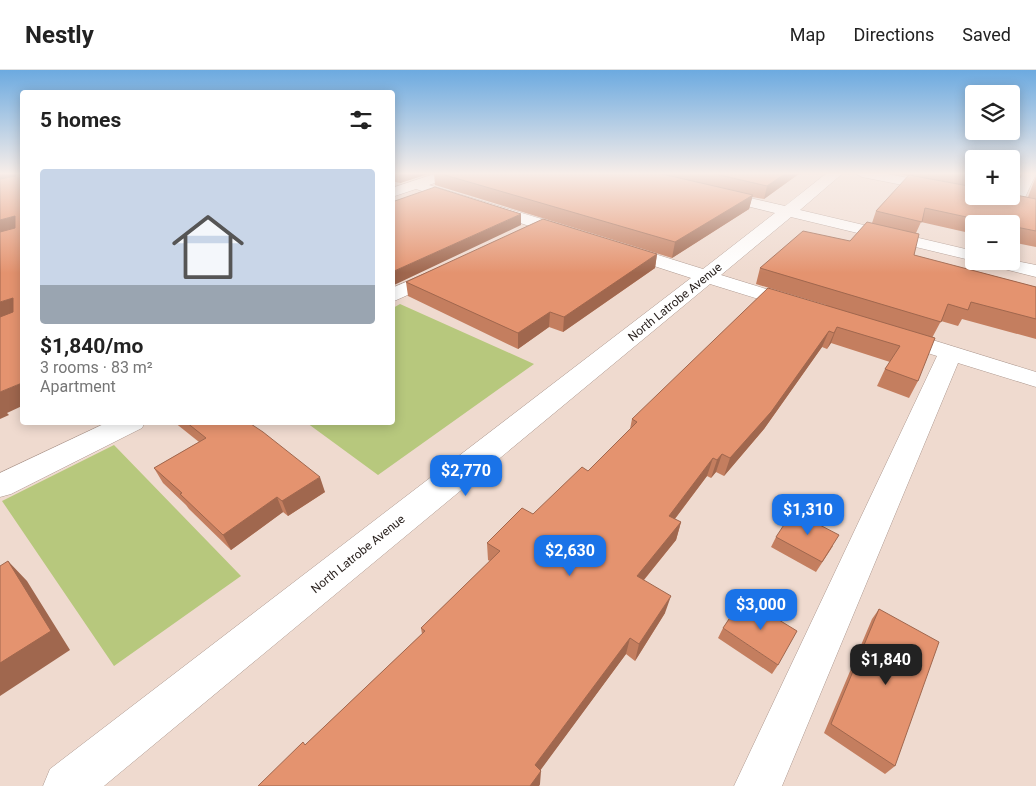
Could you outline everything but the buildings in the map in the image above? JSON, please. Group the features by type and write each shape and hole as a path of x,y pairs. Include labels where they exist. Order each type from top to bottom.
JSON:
{"street":[{"path":"485,206 811,309"},
{"path":"765,206 965,254"},
{"name":"North Latrobe Avenue","path":"67,786 795,206"},
{"path":"515,237 541,224"},
{"path":"395,295 454,267"},
{"path":"1020,267 1036,271"},
{"path":"876,329 1036,380"},
{"path":"758,786 950,353"},
{"path":"0,486 126,425"}],"green space":[{"path":"400,304 534,364 378,475 310,425 395,425 395,307"},
{"path":"114,445 241,576 114,666 2,501"}]}
